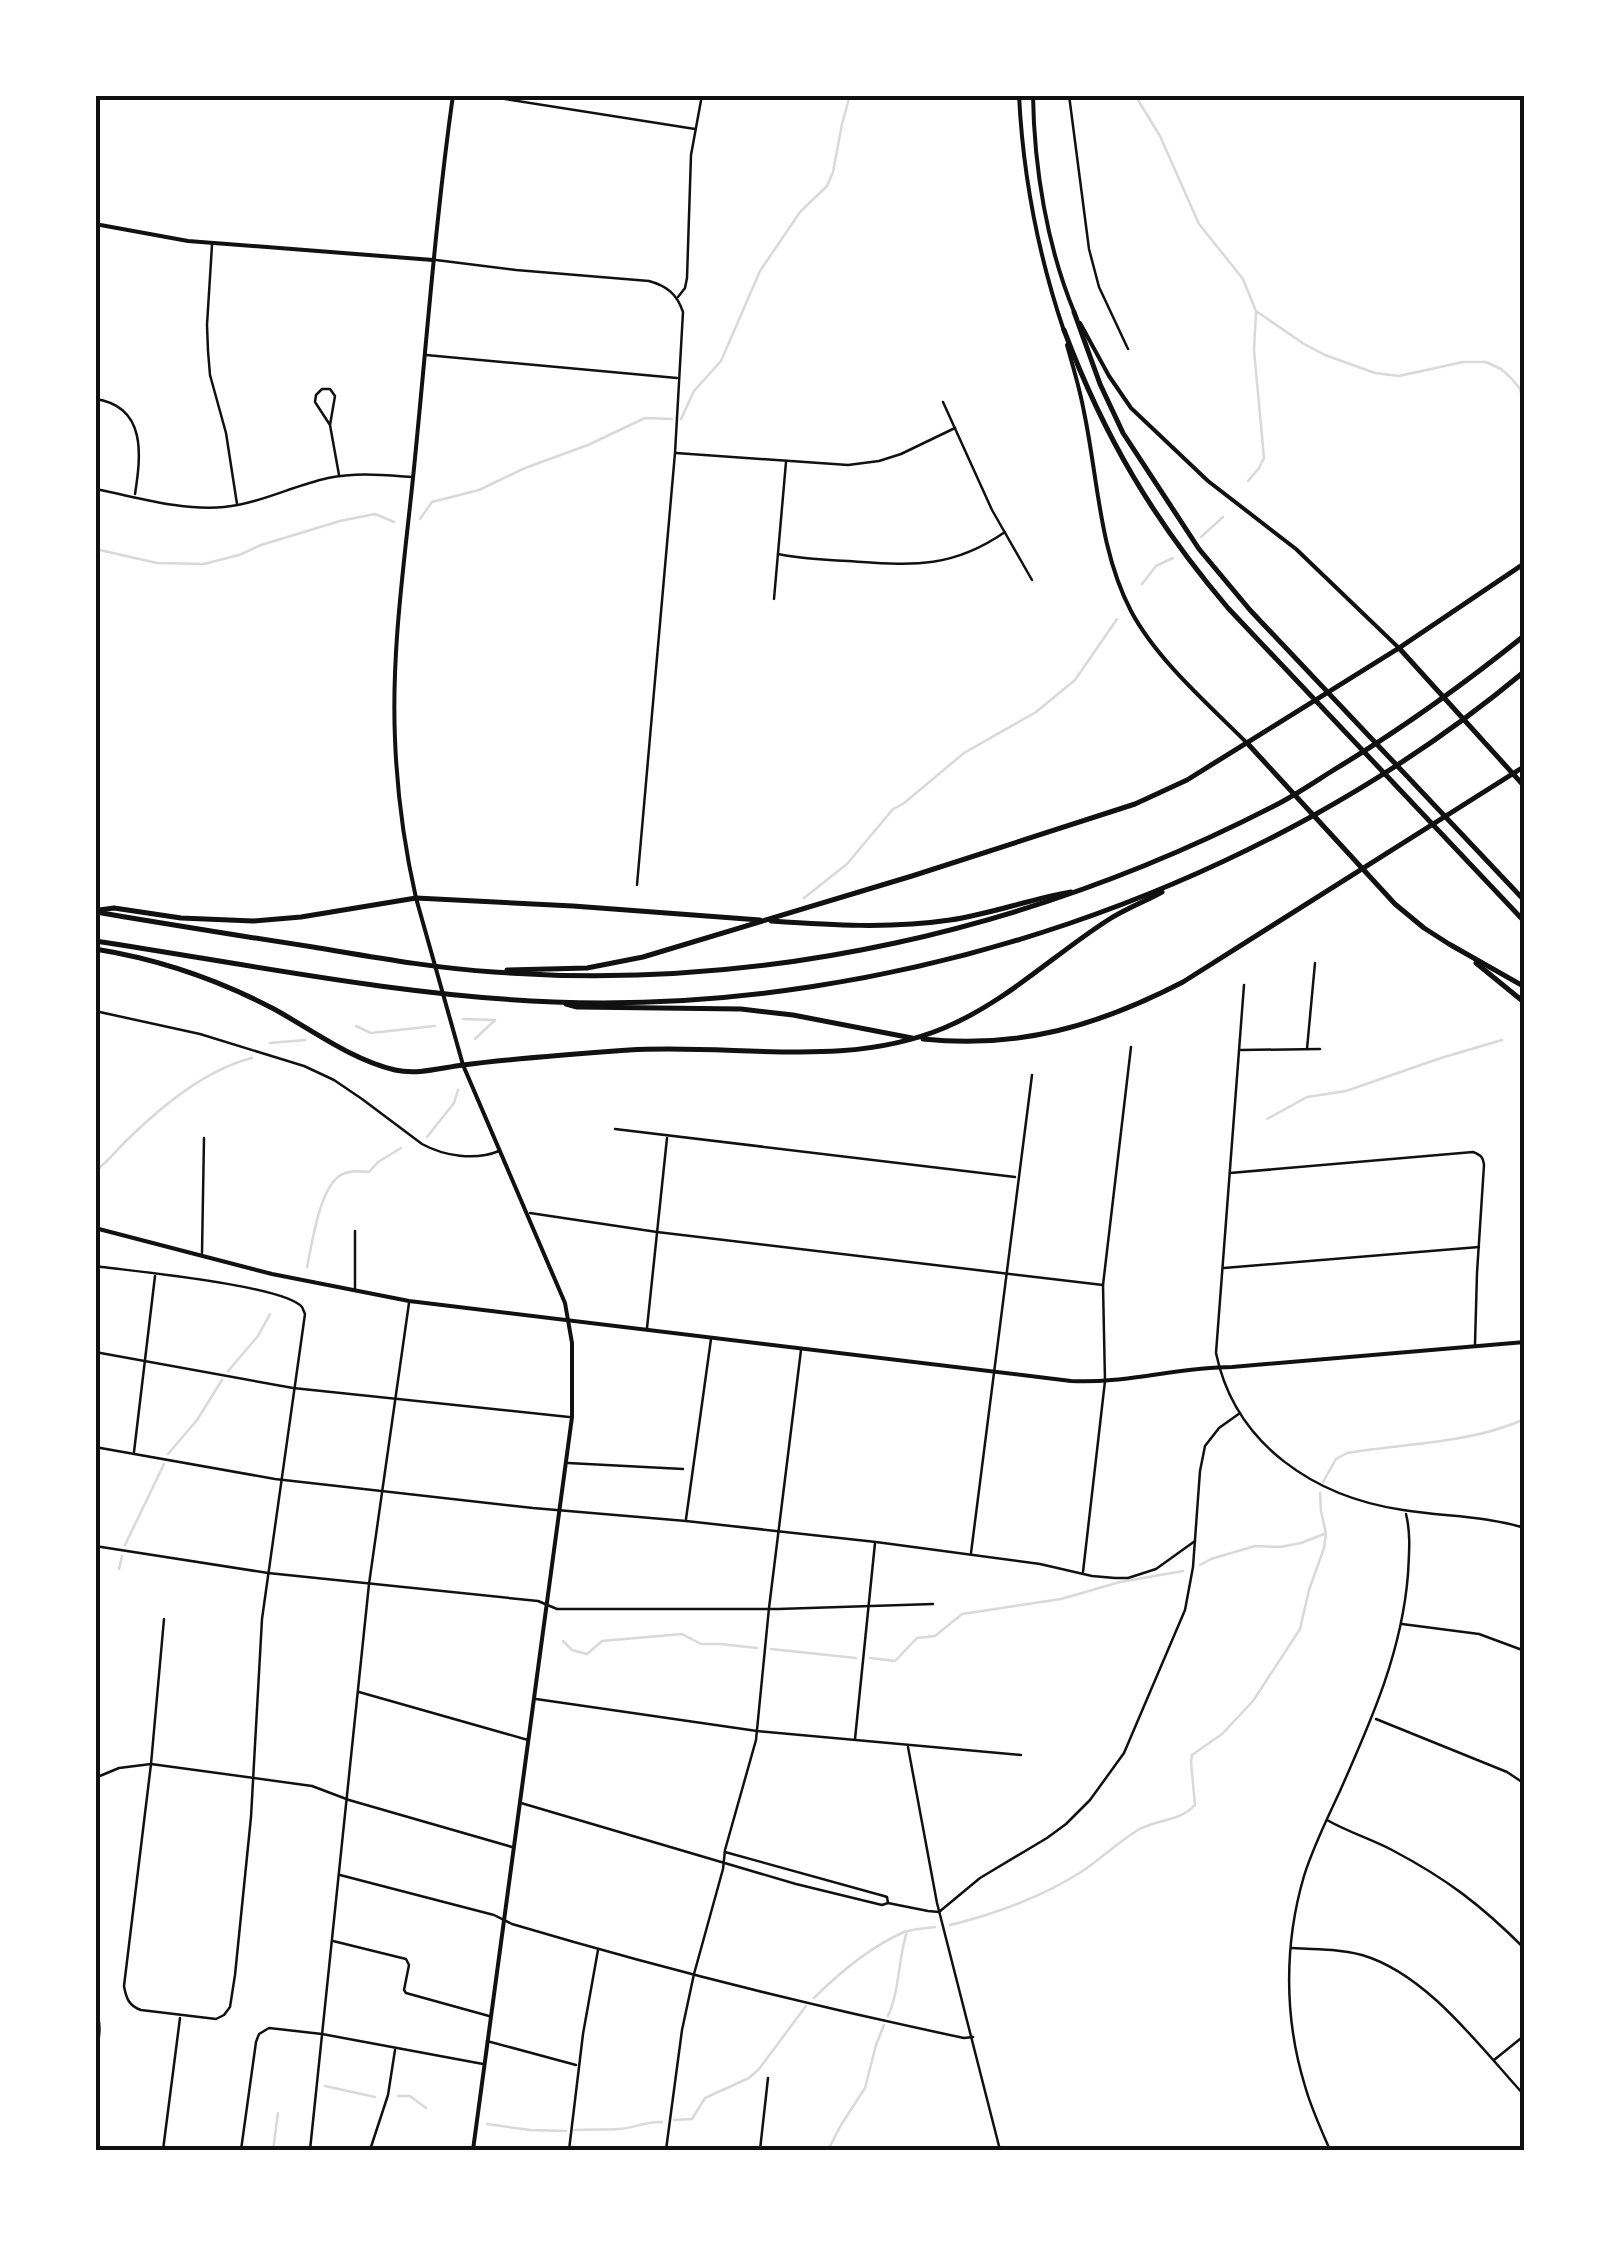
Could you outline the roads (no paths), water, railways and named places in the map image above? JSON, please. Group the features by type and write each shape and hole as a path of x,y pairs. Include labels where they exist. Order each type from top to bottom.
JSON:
{"highway":[{"path":"1074,312 1100,384 1124,433 1198,549 1250,610 1525,901"},
{"path":"1064,330 1083,382 1113,443 1154,510 1203,578 1525,922"},
{"path":"494,972 606,966 695,942 1134,804 1188,780 1399,648 1525,563"},
{"path":"95,911 386,959 494,972 594,976 668,974 806,960 932,936 1016,913 1159,862 1276,805 1457,690 1525,635"},
{"path":"1399,648 1525,787"},
{"path":"95,945 224,985 365,1059 394,1070 418,1072 630,1050 817,1053 871,1048 944,1028 1000,1000 1110,918 1297,826 1365,786 1479,710 1525,672"},
{"path":"1247,743 1395,904 1424,928 1525,987"},
{"path":"558,1002 577,1007 741,1009 934,1040 992,1041 1059,1032 1111,1016 1183,982 1525,766"},
{"path":"95,945 418,990 558,1002 648,1001 785,990 884,973 1064,927 1183,881"},
{"path":"95,911 114,908 181,918 252,921 416,898 863,926 928,923 1084,890"},
{"path":"1458,949 1525,1003"}],"main road":[{"path":"454,95 439,198 398,620 394,736 398,798 416,898 463,1065 555,1276 570,1321 574,1384 473,2150"},
{"path":"1019,95 1032,216 1084,412 1106,542 1117,578 1132,612 1153,644 1247,743"},
{"path":"1033,95 1034,132 1060,273 1074,312 1130,408 1208,481 1296,549 1399,648"},
{"path":"95,224 188,241 435,260"},
{"path":"95,1228 272,1274 409,1301 1071,1381 1525,1342"}],"street":[{"path":"480,95 694,129"},
{"path":"676,298 685,288 687,278 694,129 702,95"},
{"path":"1069,95 1090,249 1099,287 1128,349"},
{"path":"212,243 206,326 210,375 226,433 238,505"},
{"path":"435,260 650,281 668,288 684,320 636,885"},
{"path":"425,354 680,378"},
{"path":"330,425 336,400 326,388 318,391 316,402 330,425 339,476"},
{"path":"95,399 116,406 136,431 141,457 134,497"},
{"path":"944,402 992,510 1032,580"},
{"path":"674,453 848,465 901,454 955,428"},
{"path":"774,599 786,462"},
{"path":"95,490 186,507 238,505 339,476 414,477"},
{"path":"778,554 899,566 934,564 1005,532"},
{"path":"1308,1049 1314,963"},
{"path":"1244,985 1216,1353 1228,1396 1274,1454 1313,1482 1346,1497 1405,1511 1463,1515 1525,1528"},
{"path":"95,1011 200,1034 304,1066 334,1080 435,1151 468,1156 499,1150"},
{"path":"1083,1574 1105,1381 1103,1286 1130,1047"},
{"path":"1239,1050 1320,1049"},
{"path":"971,1554 1032,1075"},
{"path":"614,1129 1018,1177"},
{"path":"646,1330 668,1135"},
{"path":"202,1255 204,1138"},
{"path":"1229,1174 1474,1152 1481,1156 1484,1165 1474,1345"},
{"path":"528,1213 1103,1286"},
{"path":"355,1232 355,1292"},
{"path":"1222,1268 1479,1247"},
{"path":"95,1266 247,1286 295,1303 305,1314 268,1572 254,1777 234,1976 230,2006 216,2019 141,2010 126,1998 124,1986 164,1620"},
{"path":"134,1453 155,1275"},
{"path":"310,2150 369,1584 409,1301"},
{"path":"686,1521 711,1338"},
{"path":"666,2150 679,2047 694,1974 757,1731 802,1348"},
{"path":"95,1352 293,1388 572,1417"},
{"path":"520,1803 846,1897 882,1906 888,1902 940,1912 980,1878 1066,1824 1111,1773 1134,1733 1189,1594 1205,1446 1219,1428 1240,1413"},
{"path":"95,1446 281,1480 876,1542 1115,1578 1140,1575 1170,1561 1195,1542"},
{"path":"566,1463 683,1469"},
{"path":"1330,2150 1295,2048 1289,2000 1291,1948 1305,1875 1373,1718 1402,1624 1409,1555 1405,1511"},
{"path":"855,1741 876,1542"},
{"path":"95,1546 268,1572 538,1601 557,1609 934,1604"},
{"path":"1402,1624 1479,1634 1525,1651"},
{"path":"358,1692 528,1740"},
{"path":"534,1698 757,1731 1021,1755"},
{"path":"1373,1718 1507,1772 1525,1784"},
{"path":"907,1745 924,1846 1000,2150"},
{"path":"95,1778 119,1768 151,1764 312,1786 513,1847"},
{"path":"1327,1820 1438,1875 1478,1905 1525,1949"},
{"path":"725,1852 884,1896 888,1902"},
{"path":"339,1875 494,1915 598,1950 903,2025 964,2038 972,2036"},
{"path":"332,1941 406,1959 406,1993 490,2016"},
{"path":"1291,1948 1348,1952 1391,1966 1428,1992 1525,2096"},
{"path":"569,2150 578,2065 598,1950"},
{"path":"95,2062 100,2022 97,2012"},
{"path":"163,2150 180,2016"},
{"path":"241,2150 256,2042 260,2034 273,2027 483,2064"},
{"path":"1493,2061 1525,2036"},
{"path":"486,2041 578,2065"},
{"path":"370,2150 388,2095 395,2048"},
{"path":"760,2150 768,2078"}],"waterway":[{"path":"681,419 694,391 721,361 760,271 800,212 827,186 850,95"},
{"path":"1135,95 1160,136 1199,224 1243,279 1256,311 1325,355 1375,373 1399,376 1463,362 1486,362 1511,378 1520,389 1525,409"},
{"path":"1248,481 1264,458 1254,350 1256,313"},
{"path":"420,519 432,502 479,490 645,418 672,419"},
{"path":"95,549 157,563 204,564 340,521 375,514 394,522"},
{"path":"1201,537 1223,517"},
{"path":"1142,584 1156,566 1173,558"},
{"path":"804,898 847,864 893,809 964,753 1036,712 1075,680 1117,619"},
{"path":"463,1019 495,1020"},
{"path":"475,1039 495,1020"},
{"path":"356,1026 371,1033 435,1026"},
{"path":"270,1043 305,1040"},
{"path":"1267,1119 1307,1097 1346,1091 1502,1040"},
{"path":"95,1172 185,1091 218,1071 252,1058"},
{"path":"427,1137 454,1103 458,1090"},
{"path":"307,1267 317,1219 331,1184 345,1173 369,1172 401,1148"},
{"path":"228,1371 258,1336 270,1314"},
{"path":"168,1454 197,1420 222,1380"},
{"path":"1323,1482 1336,1459 1347,1453 1460,1438 1525,1419"},
{"path":"125,1545 164,1464"},
{"path":"950,1925 1035,1897 1081,1872 1138,1830 1182,1815 1195,1805 1192,1755 1222,1734 1253,1701 1300,1629 1324,1548 1326,1534 1320,1493"},
{"path":"1200,1565 1255,1546 1280,1547 1324,1534"},
{"path":"119,1569 122,1556"},
{"path":"870,1658 895,1661 917,1638 935,1636 962,1614 1061,1599 1120,1582 1183,1571"},
{"path":"563,1641 572,1650 587,1654 602,1641 682,1634 701,1644 757,1648"},
{"path":"771,1649 856,1658"},
{"path":"814,1998 879,1945 904,1932 935,1927"},
{"path":"888,2016 907,1931"},
{"path":"674,2120 692,2119 705,2098 749,2078 806,2006"},
{"path":"828,2150 865,2088 884,2025"},
{"path":"325,2086 375,2097"},
{"path":"398,2096 410,2096 426,2108"},
{"path":"273,2150 278,2113"},
{"path":"574,2130 619,2129 662,2122"},
{"path":"487,2124 566,2131"}]}
